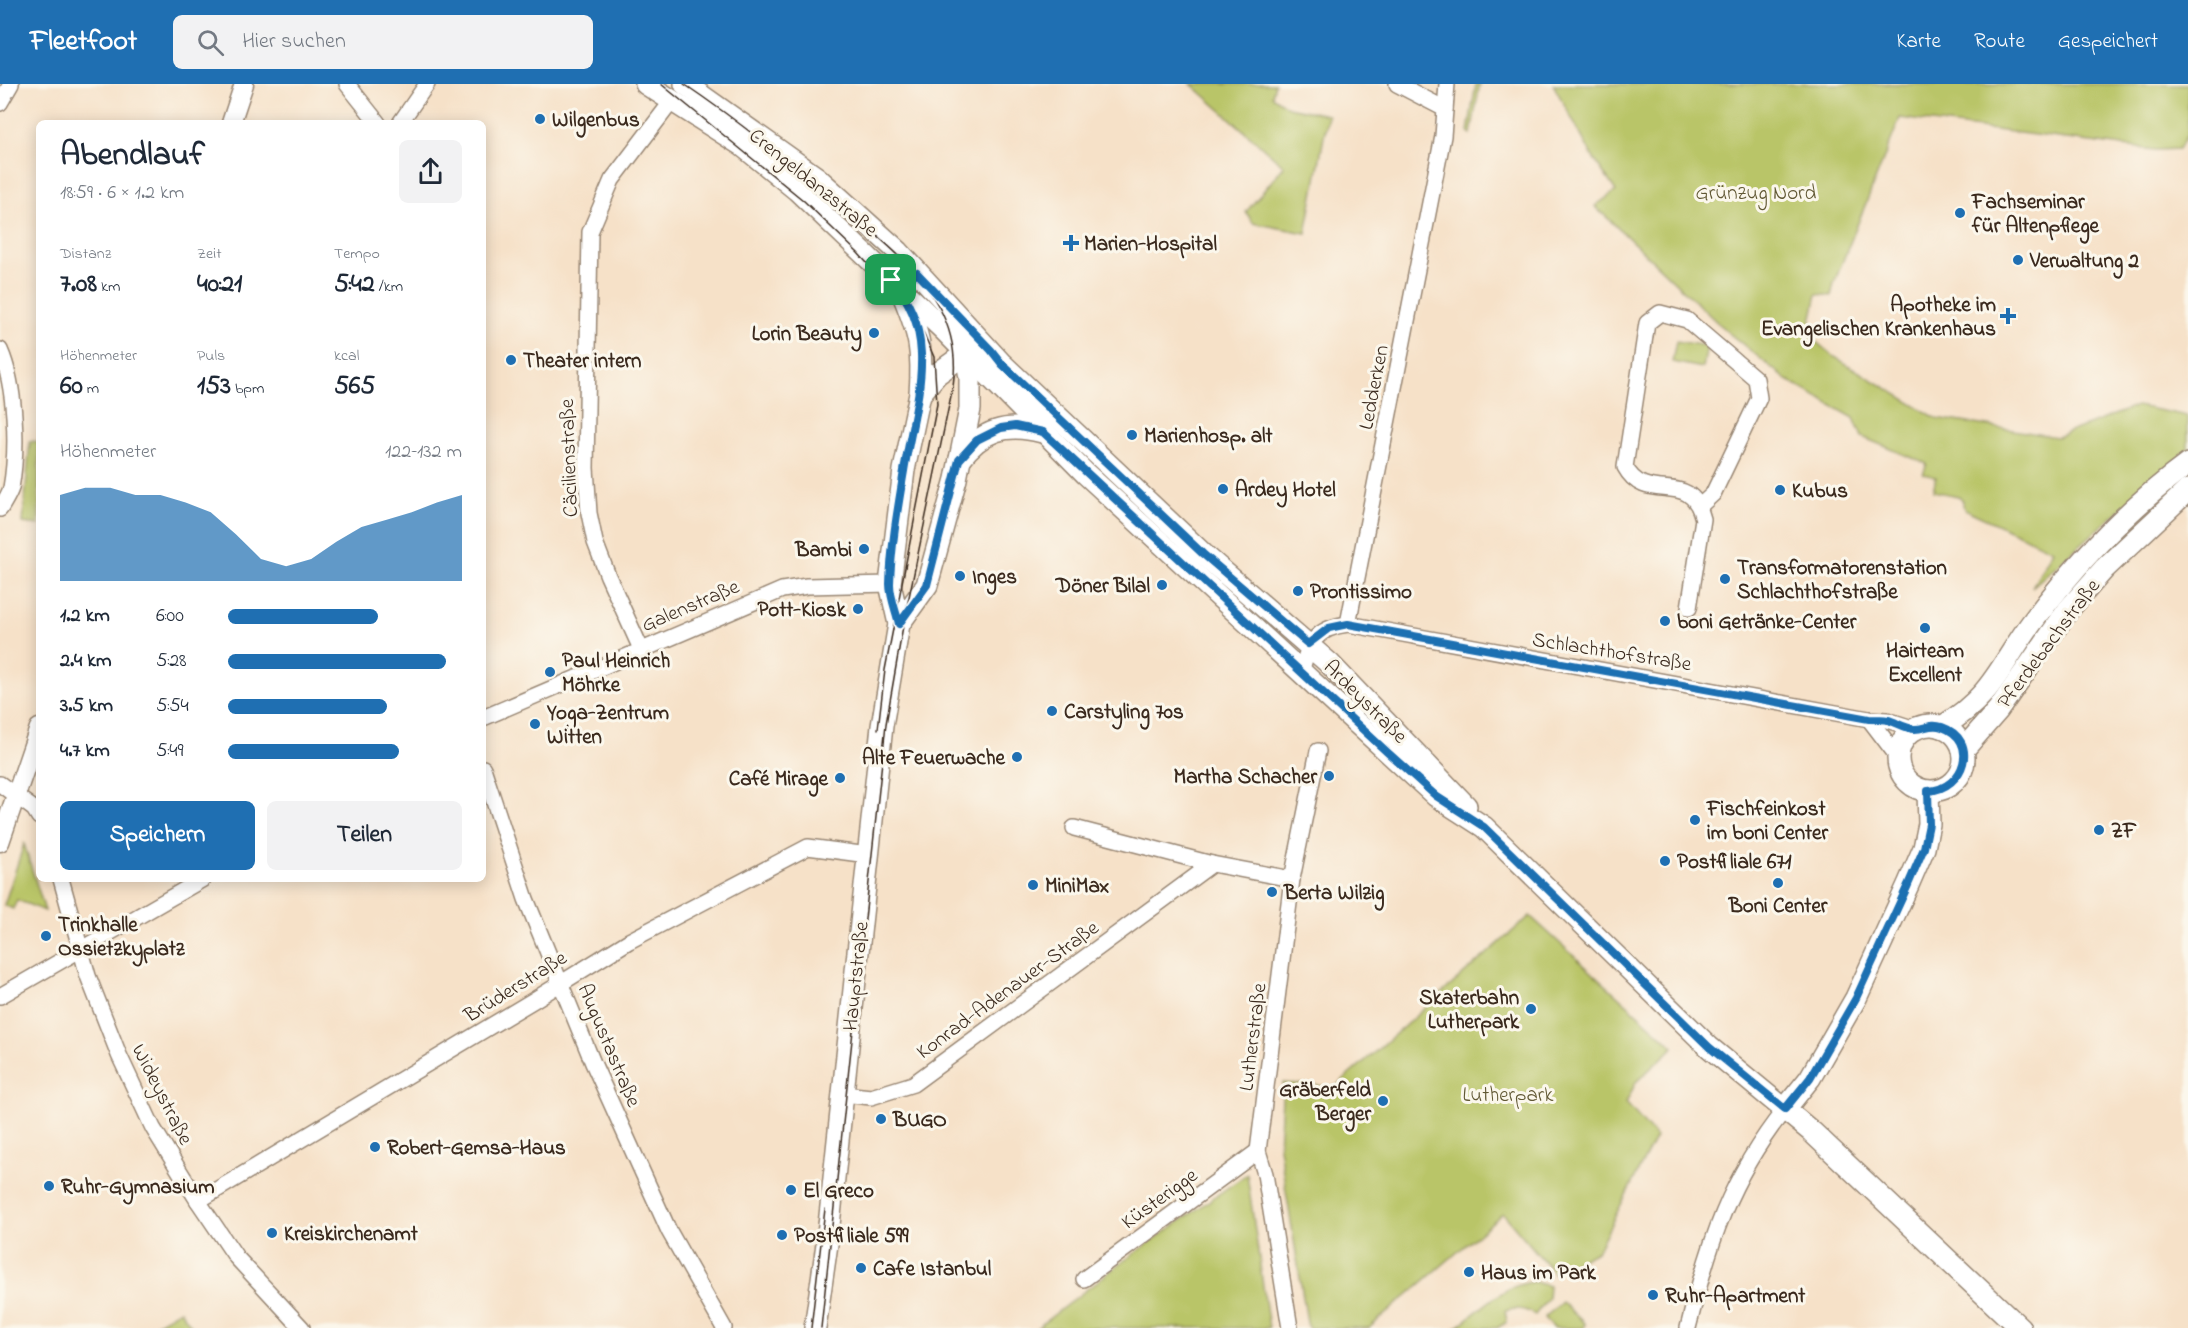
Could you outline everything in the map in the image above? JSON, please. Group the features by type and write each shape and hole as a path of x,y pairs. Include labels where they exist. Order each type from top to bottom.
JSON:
{"main road":[{"name":"Crengeldanzstraße","path":"646,84 675,93 708,122 779,175 944,330 967,356"},
{"name":"Crengeldanzstraße","path":"686,84 816,177 899,252 956,316 967,356"},
{"path":"897,285 909,280 917,273"},
{"name":"Hauptstraße","path":"815,1328 843,1094 882,726 899,624 890,584 904,470 920,394 920,336 897,285"},
{"name":"Ardeystraße","path":"956,316 1002,364 1227,576 1330,664 1440,776 1484,827"},
{"path":"920,394 937,374 967,356 1002,364"},
{"path":"967,356 1043,432 1317,687 1436,796 1484,827 1709,1047 1785,1109 2020,1328"},
{"name":"Hauptstraße","path":"899,624 927,585 959,460 970,409 967,356"},
{"path":"959,460 977,440 1001,428 1015,426 1043,432"},
{"path":"1942,727 1967,712 1984,695 2034,619 2120,519 2188,464"},
{"name":"Pferdebachstraße","path":"1963,750 1998,710 2068,610 2104,569 2188,490"},
{"path":"1924,726 1942,727 1955,736 1963,750 1964,761 1956,779 1944,788 1928,791 1909,782 1900,768 1898,757 1903,741 1915,729 1924,726"},
{"path":"1785,1109 1810,1078 1856,998 1908,885 1924,848 1929,824 1928,791"}],"street":[{"path":"0,103 11,84"},
{"path":"232,120 244,84"},
{"path":"347,84 376,120"},
{"path":"402,120 427,84"},
{"path":"1396,84 1445,110"},
{"name":"Ledderken","path":"1348,624 1441,148 1447,84"},
{"name":"Cäcilienstraße","path":"641,649 608,576 595,542 588,513 586,468 590,231 612,180 675,93"},
{"path":"1689,608 1703,519 1700,506 1691,495 1675,488 1644,487 1631,479 1625,467 1647,323 1660,313 1687,320 1756,379 1758,398 1713,494 1700,506"},
{"path":"0,350 9,369 13,437 10,490 0,509"},
{"name":"Galenstraße","path":"486,717 782,590 807,586 890,584"},
{"path":"1301,672 1308,644 1329,628 1348,624"},
{"name":"Schlachthofstraße","path":"1348,624 1869,719 1887,720 1915,729"},
{"path":"1317,687 1330,664"},
{"path":"1869,719 1898,757"},
{"path":"0,842 36,738"},
{"name":"Lutherstraße","path":"1290,1328 1265,1174 1258,1152 1292,879 1318,752"},
{"name":"Augustastraße","path":"486,777 526,899 560,983 669,1231 724,1328"},
{"path":"0,784 18,795 36,813"},
{"path":"1074,828 1212,864 1292,879"},
{"name":"Brüderstraße","path":"198,1202 629,941 808,847 868,855"},
{"name":"Konrad-Adenauer-Straße","path":"843,1094 871,1097 913,1084 1212,864"},
{"name":"Wideystraße","path":"63,882 88,976 119,1055 153,1128 198,1202 236,1257 302,1328"},
{"path":"0,996 198,882"},
{"path":"1688,1328 1719,1220 1735,1184 1761,1139 1785,1109"},
{"name":"Küsterigge","path":"1084,1278 1258,1152"}],"green space":[{"path":"1191,84 1275,84 1272,96 1288,107 1328,115 1306,233 1253,223 1246,212 1284,166"},
{"path":"1476,84 1480,84 1471,134 1468,132"},
{"name":"Grünzug Nord","path":"1553,84 2188,84 2188,133 2179,149 2155,150 1900,118 1834,283 1831,296 1817,294 1808,335 1833,356 1936,418 2057,437 2137,406 2188,416 2188,451 2032,587 2053,550 1964,509 1962,499 1958,496 1933,491 1936,477 1923,474 1927,464 1862,437 1854,418 1787,380 1725,330 1595,206 1616,191 1594,159"},
{"path":"1676,341 1707,346 1703,368 1672,362"},
{"path":"30,441 36,442 36,525 23,523"},
{"path":"24,844 45,911 17,900 13,909 4,905"},
{"name":"Lutherpark","path":"1530,916 1674,1047 1636,1082 1626,1103 1656,1137 1597,1251 1554,1273 1503,1213 1369,1328 1308,1328 1279,1147 1283,1083 1335,1087"},
{"path":"1247,1174 1269,1328 1037,1328 1118,1265"},
{"path":"1535,1282 1549,1286 1548,1298 1535,1315 1524,1310 1513,1309 1505,1311 1507,1322 1497,1328 1456,1328 1502,1292 1512,1287"},
{"path":"1562,1302 1585,1324 1584,1328 1554,1328 1544,1318"},
{"path":"180,1310 193,1328 149,1328"}],"tram line":[{"path":"661,84 803,200 858,253 910,311 934,357 937,404 885,670 878,729"},
{"path":"684,84 784,158 869,228 908,265 920,278 939,307 948,326 954,356 953,386 903,626 886,724 821,1328"},
{"path":"811,1328 825,1209"}],"place":[{"name":"Wilgenbus","path":"540,119"},
{"name":"Fachseminar für Altenpflege","path":"1960,213"},
{"name":"Marien-Hospital","path":"1071,243"},
{"name":"Verwaltung 2","path":"2018,260"},
{"name":"Apotheke im Evangelischen Krankenhaus","path":"2008,316"},
{"name":"Lorin Beauty","path":"874,333"},
{"name":"Theater intern","path":"511,360"},
{"name":"Marienhosp. alt","path":"1132,435"},
{"name":"Ardey Hotel","path":"1223,489"},
{"name":"Kubus","path":"1780,490"},
{"name":"Bambi","path":"864,549"},
{"name":"Inges","path":"960,576"},
{"name":"Transformatorenstation Schlachthofstraße","path":"1725,579"},
{"name":"Döner Bilal","path":"1162,585"},
{"name":"Prontissimo","path":"1298,591"},
{"name":"Pott-Kiosk","path":"858,609"},
{"name":"boni Getränke-Center","path":"1665,621"},
{"name":"Hairteam Excellent","path":"1925,628"},
{"name":"Paul Heinrich Möhrke","path":"550,672"},
{"name":"Carstyling 70s","path":"1052,711"},
{"name":"Yoga-Zentrum Witten","path":"535,724"},
{"name":"Alte Feuerwache","path":"1017,757"},
{"name":"Martha Schacher","path":"1329,776"},
{"name":"Café Mirage","path":"840,778"},
{"name":"Fischfeinkost im boni Center","path":"1695,820"},
{"name":"ZF","path":"2099,830"},
{"name":"Postfiliale 671","path":"1665,861"},
{"name":"Boni Center","path":"1778,883"},
{"name":"MiniMax","path":"1033,885"},
{"name":"Berta Wilzig","path":"1272,892"},
{"name":"Trinkhalle Ossietzkyplatz","path":"46,936"},
{"name":"Skaterbahn Lutherpark","path":"1531,1009"},
{"name":"Gräberfeld Berger","path":"1383,1101"},
{"name":"BUGO","path":"881,1119"},
{"name":"Robert-Gemsa-Haus","path":"375,1147"},
{"name":"Ruhr-Gymnasium","path":"49,1186"},
{"name":"El Greco","path":"791,1190"},
{"name":"Kreiskirchenamt","path":"272,1233"},
{"name":"Postfiliale 599","path":"782,1235"},
{"name":"Cafe Istanbul","path":"861,1268"},
{"name":"Haus im Park","path":"1469,1272"},
{"name":"Ruhr-Apartment","path":"1653,1295"}],"route":[{"path":"917,273 1002,364 1227,576 1308,644 1329,628 1348,624 1515,656 1683,683 1869,719 1887,720 1915,729 1933,725 1942,727 1955,736 1963,750 1962,769 1951,784 1928,791 1929,824 1924,848 1908,885 1880,941 1856,998 1810,1078 1785,1109 1709,1047 1587,925 1484,827 1436,796 1043,432 1015,426 989,432 977,440 959,460 956,479 927,585 899,624 890,584 904,470 920,394 922,368 920,336 902,291 891,280 909,280 917,273"}]}
